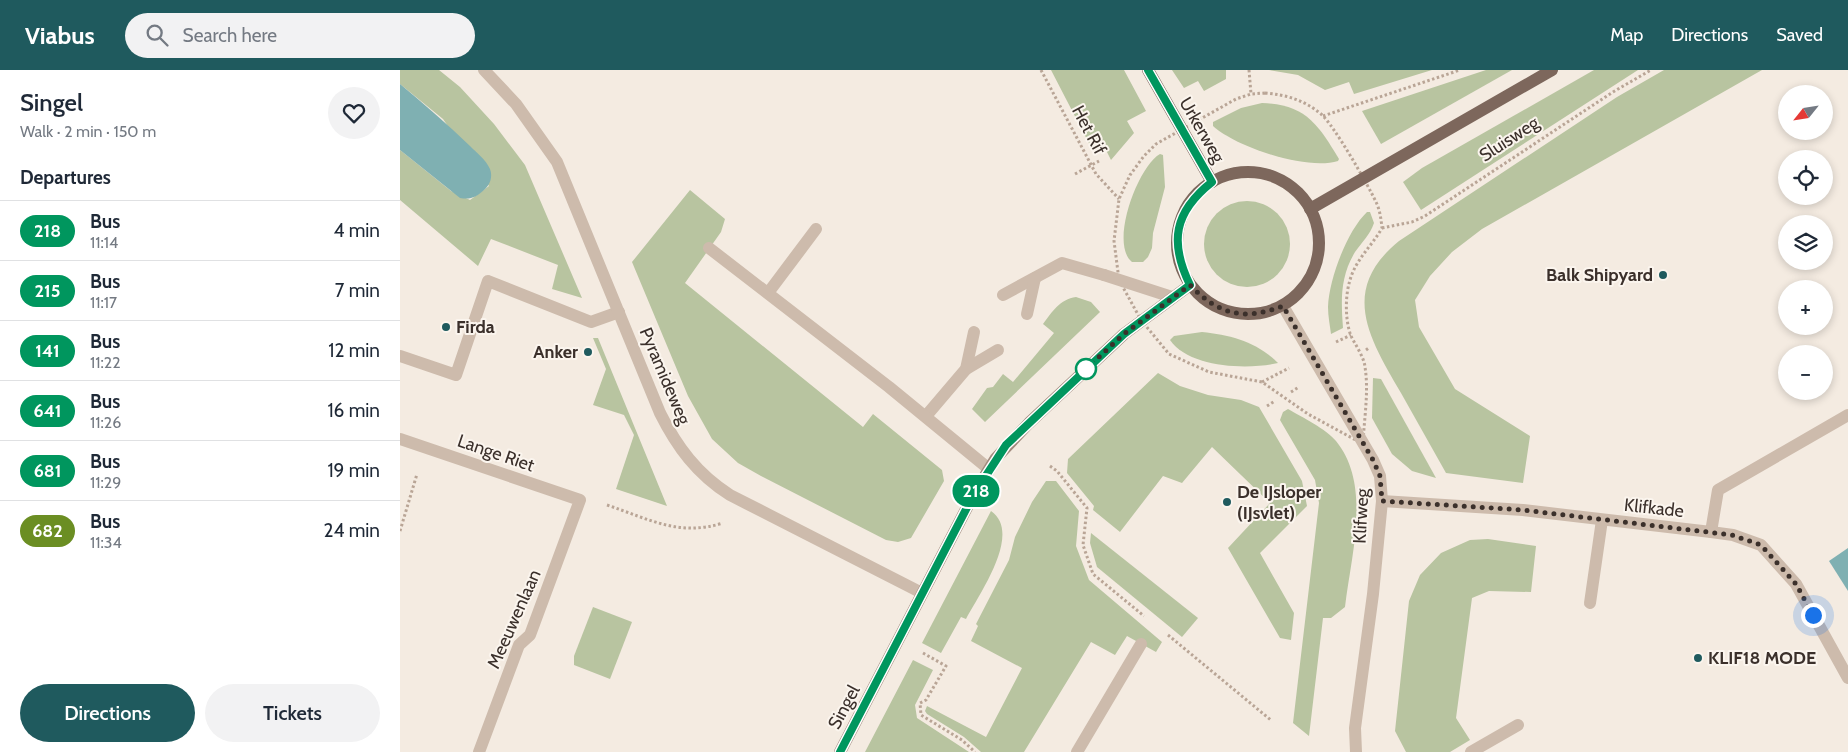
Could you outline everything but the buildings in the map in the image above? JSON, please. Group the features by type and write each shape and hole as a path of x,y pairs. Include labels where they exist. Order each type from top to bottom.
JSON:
{"main road":[{"name":"Urkerweg","path":"1148,70 1212,182"},
{"name":"Sluisweg","path":"1310,208 1552,70"},
{"path":"1238,173 1267,174 1284,182 1299,193 1310,208 1317,226 1320,244 1317,262 1304,287 1283,306 1264,313 1243,315 1223,310 1210,303 1190,285 1181,267 1177,248 1178,228 1184,210 1196,194 1212,182 1238,173"},
{"name":"Singel","path":"840,752 974,494 1006,445 1124,334 1190,285"}],"street":[{"name":"Pyramideweg","path":"484,70 522,111 557,162 660,413 681,451 708,480 751,506 922,593"},
{"path":"768,293 816,229"},
{"path":"709,248 926,416 989,469"},
{"path":"1003,296 1062,263 1172,297"},
{"path":"1027,314 1035,278"},
{"path":"400,356 456,375 488,281 591,322 619,312"},
{"name":"Klifweg","path":"1283,306 1373,460 1380,476 1382,501 1373,594 1355,728 1356,752"},
{"path":"966,368 974,332"},
{"path":"926,416 966,368 998,350"},
{"path":"1711,532 1718,490 1848,415"},
{"name":"Lange Riet","path":"400,438 580,500"},
{"name":"Meeuwenlaan","path":"479,752 519,645 530,635 580,500"},
{"name":"Klifkade","path":"1382,501 1523,510 1732,535 1761,545 1796,584 1848,678"},
{"path":"1590,603 1602,520"},
{"path":"1077,752 1141,644"},
{"path":"1471,752 1518,725"}],"path":[{"name":"Het Rif","path":"1041,70 1096,174 1119,199"},
{"path":"1248,70 1251,94"},
{"path":"1323,116 1460,70"},
{"name":"Sluisweg","path":"1382,228 1412,222 1424,216 1613,92 1651,70"},
{"path":"1206,116 1236,99 1251,94 1265,93 1290,96 1304,102 1323,116 1349,156"},
{"path":"1114,256 1115,224 1119,199 1130,175 1156,144"},
{"path":"1075,174 1099,161"},
{"path":"1364,407 1367,384 1365,365 1351,334 1348,322 1347,294 1350,278 1357,263 1382,228 1376,202"},
{"path":"1331,345 1351,334"},
{"path":"1161,347 1169,354 1209,372 1262,382 1325,424"},
{"path":"1262,382 1287,369"},
{"path":"1291,392 1301,387"},
{"path":"1267,406 1276,401"},
{"path":"1050,466 1058,471 1087,508 1083,545 1093,574 1151,621"},
{"path":"400,531 417,473"},
{"path":"580,500 599,502 669,526 688,530 722,524 735,518 751,506"},
{"path":"1166,633 1272,720"},
{"path":"918,650 946,666 926,700 920,703 921,715 975,752"}],"green space":[{"path":"400,70 439,70 460,87 494,124 525,165 582,298 552,289 558,265 491,239 478,266 400,200 400,150 451,191 470,200 489,186 443,119 400,84"},
{"path":"1051,70 1124,70 1146,111 1127,121 1134,133 1111,160 1106,150 1095,155"},
{"path":"1172,70 1226,70 1226,79 1204,91 1198,81 1184,88"},
{"path":"1269,70 1432,70 1354,94 1349,82 1325,90 1298,75"},
{"path":"1486,70 1512,70 1381,144 1362,111"},
{"path":"1594,70 1638,70 1421,210 1403,182 1422,168"},
{"path":"1664,70 1762,70 1482,229 1452,252 1430,276 1415,300 1419,327 1455,389 1530,436 1523,483 1446,473 1389,373 1370,334 1365,296 1370,278 1381,259 1399,241 1617,97"},
{"path":"1262,103 1289,107 1309,118 1324,136 1339,159 1338,161 1309,163 1272,155 1238,142 1213,126 1213,122 1241,108"},
{"path":"1160,154 1163,155 1165,187 1153,233 1152,248 1148,257 1143,262 1132,262 1126,253 1124,239 1129,206 1143,173"},
{"path":"690,190 725,219 721,232 685,283 863,427 873,414 942,470 944,481 911,538 898,542 886,540 738,463 712,439 688,396 632,262"},
{"path":"1247,201 1271,208 1283,220 1290,244 1283,268 1271,280 1247,287 1223,280 1211,268 1204,244 1211,220 1223,208"},
{"path":"1367,212 1370,212 1374,223 1350,261 1344,280 1342,298 1343,328 1331,334 1328,307 1332,283 1346,243"},
{"path":"1076,297 1091,302 1100,312 985,422 972,409 987,388 993,387 1003,374 1013,382 1054,333 1043,324 1046,319 1065,300"},
{"path":"1202,332 1223,335 1243,341 1261,350 1278,363 1251,366 1220,365 1191,356 1179,349 1170,340 1174,336"},
{"path":"593,338 598,338 667,506 616,489 634,435 624,415 593,405 606,369"},
{"path":"1158,373 1180,386 1208,395 1241,400 1259,407 1302,481 1307,506 1260,553 1294,613 1291,640 1280,638 1228,548 1270,503 1212,447 1182,483 1163,476 1120,532 1093,510 1094,506 1067,473 1068,459"},
{"path":"1373,378 1381,379 1436,478 1412,471 1392,454 1372,418"},
{"path":"1288,409 1320,428 1336,441 1347,459 1353,478 1356,499 1354,543 1345,607 1331,618 1323,618 1309,736 1293,723 1319,503 1315,480 1280,420 1283,412"},
{"path":"1046,481 1056,481 1079,511 1076,546 1089,580 1162,642 1156,652 1127,636 1115,655 1091,642 1024,752 981,752 964,737 925,711 927,706 986,737 1022,668 971,641 978,626 976,624 1009,560 1015,537 1032,502"},
{"path":"991,511 1000,521 1002,534 1001,548 988,580 966,619 961,617 941,653 922,643"},
{"path":"1091,533 1198,618 1182,637 1097,567 1090,543"},
{"path":"1488,539 1536,546 1531,592 1489,591 1472,598 1456,718 1470,740 1450,752 1406,752 1395,731 1409,601 1420,575 1441,553 1470,540"},
{"path":"593,607 632,622 610,679 574,665 574,656"},
{"path":"913,660 933,670 915,705 917,718 969,752 865,752"}],"water":[{"path":"400,84 453,130 486,163 491,175 486,188 473,197 460,198 400,150"},
{"path":"1848,548 1848,591 1829,561"}],"bus line":[{"name":"218","path":"840,752 974,494 996,458 1006,445 1124,334 1190,285 1181,267 1177,248 1178,228 1184,210 1196,194 1212,182 1148,70"}],"place":[{"name":"Balk Shipyard","path":"1663,275"},
{"name":"Firda","path":"446,327"},
{"name":"Anker","path":"588,352"},
{"name":"De IJsloper (IJsvlet)","path":"1227,502"},
{"name":"KLIF18 MODE","path":"1698,658"}],"route":[{"path":"1086,369 1124,334 1190,285 1204,300 1223,310 1243,315 1264,313 1283,306 1373,460 1380,476 1382,501 1523,510 1732,535 1761,545 1796,584 1813,615"}]}
